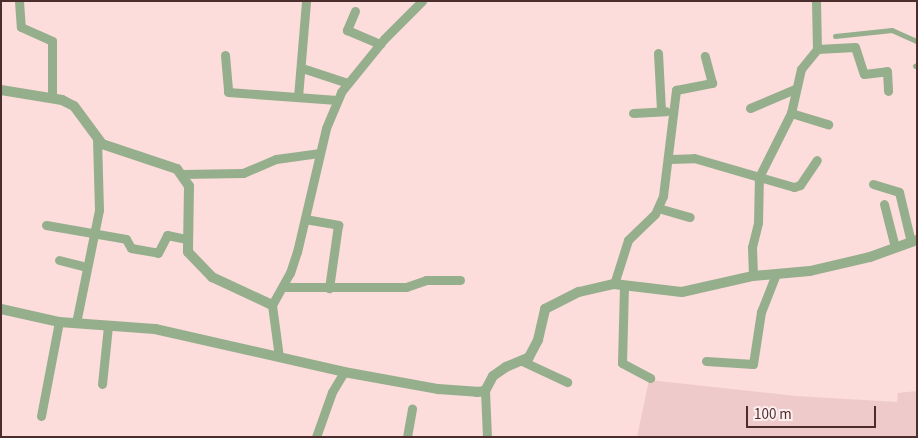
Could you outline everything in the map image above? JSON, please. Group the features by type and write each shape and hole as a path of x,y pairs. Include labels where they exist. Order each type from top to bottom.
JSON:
{"street":[{"path":"18,1 20,27 52,41 52,98"},
{"path":"298,97 302,68 306,1"},
{"path":"279,358 272,306 284,287 297,252 319,153 337,100 348,83 380,44 422,1"},
{"path":"753,276 752,248 758,223 759,177 791,112 794,89 801,69 817,49 816,1"},
{"path":"355,11 347,30 380,44"},
{"path":"817,49 855,47 864,74 887,71 888,91"},
{"path":"658,54 661,111"},
{"path":"225,55 228,92 337,100"},
{"path":"650,378 622,363 619,285 628,240 658,208 670,159 674,110 678,90 712,83 705,56"},
{"path":"302,68 348,83"},
{"path":"750,108 794,89"},
{"path":"1,90 52,98 74,106 97,139 114,150 162,163 182,174 243,173 276,159 319,153"},
{"path":"633,114 674,110"},
{"path":"791,112 828,124"},
{"path":"76,324 95,232 100,197 97,139"},
{"path":"670,159 694,158 797,186 817,160"},
{"path":"182,174 189,186 186,239 188,252 212,277 272,306"},
{"path":"487,437 485,391 493,376 529,357 538,340 545,309 579,292 619,285 682,292 753,276 810,272 914,241 899,192 873,184"},
{"path":"884,204 895,248"},
{"path":"658,208 690,217"},
{"path":"305,219 338,225 329,288"},
{"path":"46,225 126,238 131,248 158,253 167,236 186,239"},
{"path":"59,260 87,267"},
{"path":"706,361 753,364 761,312 776,274"},
{"path":"284,287 406,287 426,280 460,280"},
{"path":"1,309 59,322 155,329 344,372 438,389 485,391"},
{"path":"40,416 59,322"},
{"path":"102,384 108,326"},
{"path":"522,361 567,382"},
{"path":"316,437 332,392 344,372"},
{"path":"407,437 412,408"}],"lane":[{"path":"835,36 892,30 917,41"}],"shaded area":[{"path":"649,380 796,396 897,402 898,393 917,391 917,437 637,437"}]}
